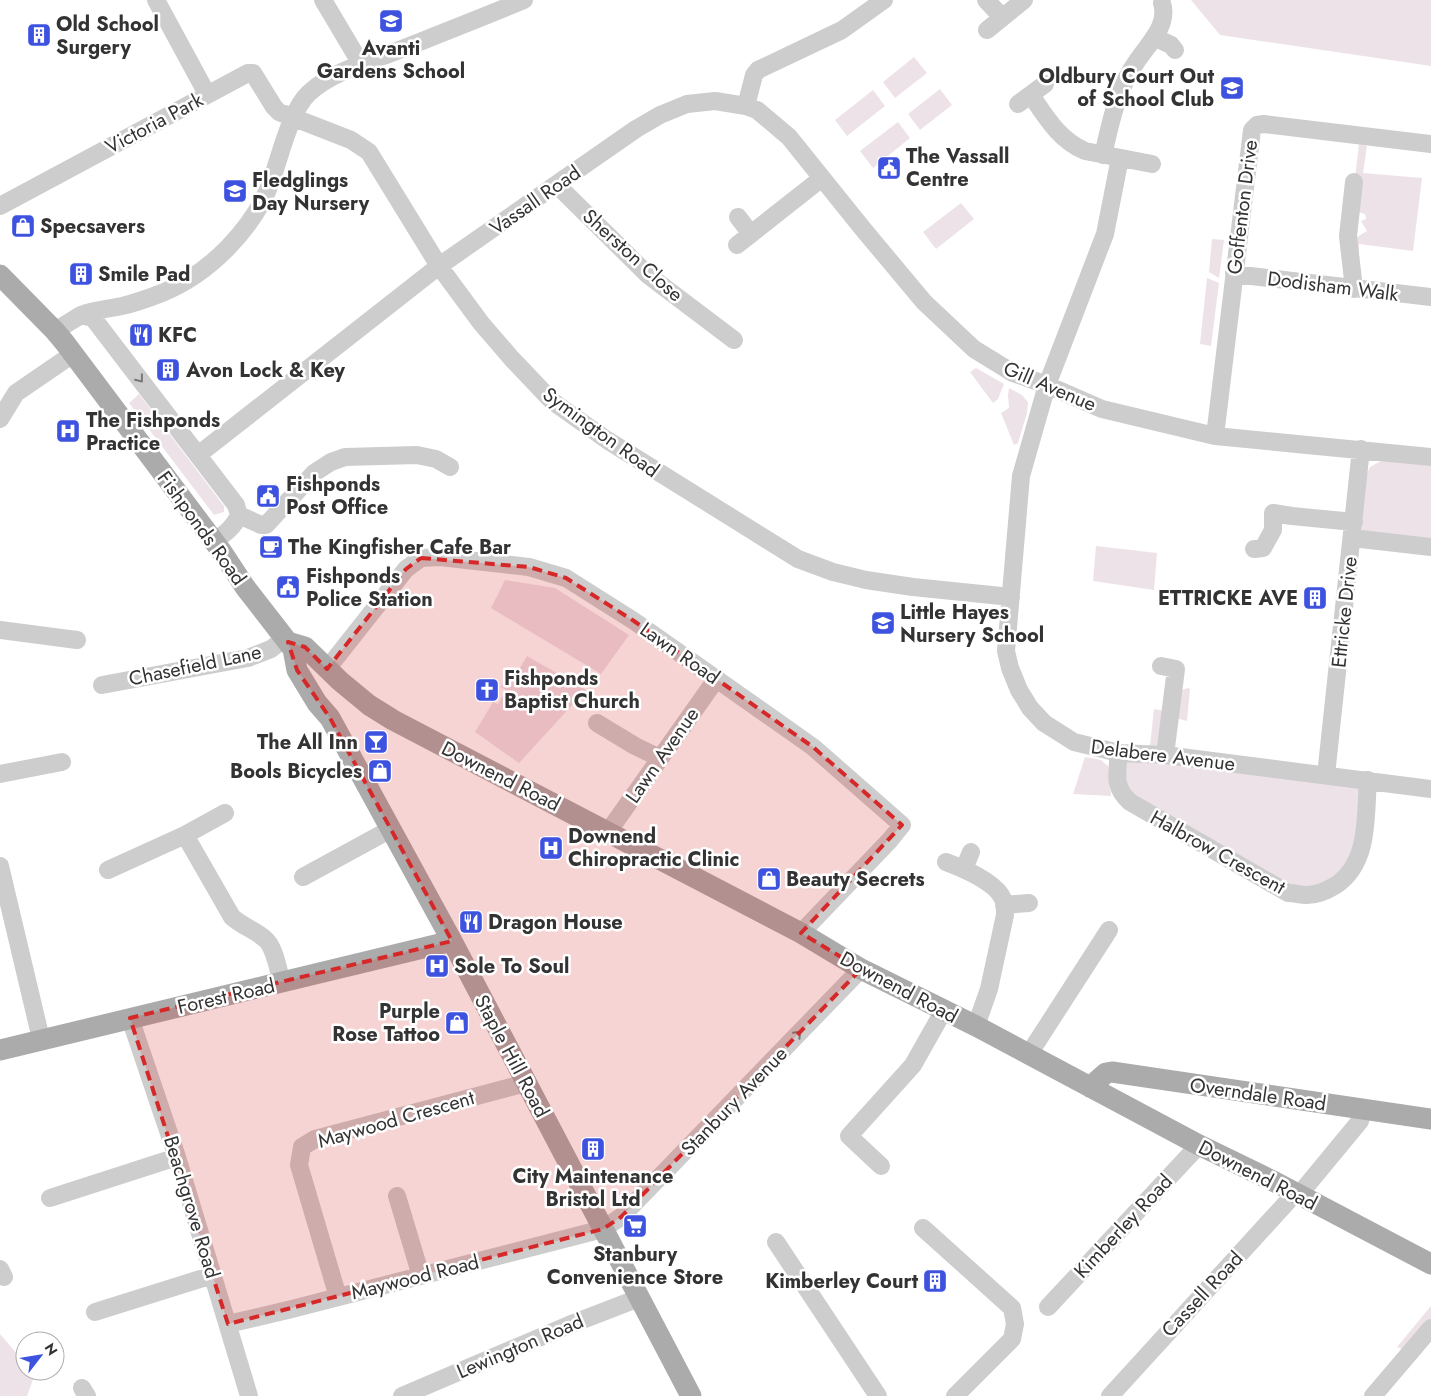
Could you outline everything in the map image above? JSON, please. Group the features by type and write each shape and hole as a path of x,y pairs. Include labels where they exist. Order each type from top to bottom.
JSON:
{"main road":[{"name":"Fishponds Road","path":"0,275 55,331 74,354 289,643 305,647 326,679"},
{"name":"Staple Hill Road","path":"289,643 297,670 317,703 330,718 452,940 691,1396"},
{"name":"Staple Hill Road","path":"326,679 330,718"},
{"name":"Downend Road","path":"326,679 360,706 369,706 801,933 861,969 976,1026 1199,1145 1431,1264"},
{"name":"Forest Road","path":"0,1050 282,983 452,940"},
{"name":"Overndale Road","path":"1090,1087 1106,1073 1112,1072 1431,1119"}],"street":[{"path":"156,0 207,94"},
{"path":"322,0 361,64"},
{"path":"55,331 92,310 122,306 161,294 193,277 216,259 237,237 255,213 269,188 293,118 302,101 311,91 325,81 361,64 524,0"},
{"path":"746,106 754,75 758,70 842,30 884,0"},
{"path":"986,0 1002,17"},
{"path":"987,30 1024,0"},
{"path":"1103,155 1114,106 1126,77 1154,37 1165,13 1162,3"},
{"path":"1154,37 1171,45 1175,50"},
{"name":"Victoria Park","path":"0,206 248,73 254,73 274,107 279,112 293,118"},
{"path":"1045,84 1024,100 1069,143 1085,151 1152,164"},
{"name":"Vassall Road","path":"198,455 439,266 636,129 660,115 688,104 715,100 746,106"},
{"name":"Gill Avenue","path":"746,106 756,110 789,137 863,230 924,302 974,349 1013,373 1047,385 1102,409 1216,436 1431,457"},
{"name":"Symington Road","path":"293,118 352,140 369,152 439,266 481,323 552,401 607,440 798,559 833,572 866,580 913,587 1011,596"},
{"name":"Goffenton Drive","path":"1216,436 1252,130 1257,125 1264,124 1431,144"},
{"name":"Delabere Avenue","path":"1120,158 1105,234 1047,385 1021,476 1006,651 1010,668 1019,690 1030,708 1044,723 1074,742 1119,753 1165,755 1431,789"},
{"path":"736,245 822,178"},
{"path":"1354,182 1348,236 1354,288"},
{"name":"Sherston Close","path":"558,185 648,275 734,340"},
{"path":"738,217 751,234"},
{"name":"Dodisham Walk","path":"1234,274 1431,297"},
{"path":"110,341 114,323 122,306"},
{"path":"81,315 93,318 236,505 239,515 233,526 214,542"},
{"path":"0,418 16,393 74,354"},
{"name":"Ettricke Drive","path":"1326,775 1361,449"},
{"path":"239,515 261,526 266,525 314,473 331,462 345,457 417,455 436,459 451,466"},
{"path":"1254,549 1263,548 1273,530 1273,513 1431,547"},
{"name":"Lawn Road","path":"326,679 406,569 421,558 440,557 529,567 566,578 634,621 813,747 902,825 801,933"},
{"path":"0,630 77,640"},
{"name":"Chasefield Lane","path":"102,685 248,658 289,643"},
{"path":"1165,755 1175,668"},
{"name":"Lawn Avenue","path":"608,832 717,678"},
{"path":"597,723 635,746 660,758"},
{"name":"Halbrow Crescent","path":"1119,753 1117,780 1122,795 1130,802 1288,893 1309,895 1328,890 1342,881 1354,868 1361,854 1363,842 1368,780"},
{"path":"0,774 62,762"},
{"path":"108,870 185,835 225,813"},
{"path":"303,877 391,829"},
{"path":"185,835 232,917 240,925 266,939 272,950 282,983"},
{"path":"964,869 971,852"},
{"path":"946,862 964,869 990,884 999,892 1006,915 989,988 976,1026"},
{"path":"0,866 2,886 41,1039"},
{"path":"1004,906 1029,903"},
{"path":"1029,1054 1109,930"},
{"name":"Stanbury Avenue","path":"603,1229 621,1217 861,969"},
{"path":"881,1166 849,1136 913,1065 944,1010"},
{"name":"Beachgrove Road","path":"130,1018 177,1157 249,1396"},
{"name":"Maywood Crescent","path":"338,1297 298,1165 302,1148 314,1139 526,1083"},
{"name":"Cassell Road","path":"1110,1396 1296,1194 1303,1190 1360,1121 1363,1110"},
{"name":"Kimberley Road","path":"1048,1306 1199,1145"},
{"path":"50,1198 177,1157"},
{"path":"398,1196 421,1276"},
{"path":"923,1228 963,1270 1012,1308 1015,1324 1012,1339 955,1396"},
{"name":"Maywood Road","path":"228,1324 603,1229"},
{"path":"776,1242 878,1396"},
{"path":"95,1312 213,1275"},
{"name":"Lewington Road","path":"402,1396 569,1325 639,1298"},
{"path":"1373,1396 1431,1328"}],"highlighted area":[{"path":"421,558 529,567 566,578 634,621 813,747 902,825 801,933 861,969 621,1217 603,1229 228,1324 130,1018 452,941 330,718 297,670 288,642 305,647 327,669 406,569"}],"shaded area":[{"path":"1191,0 1431,0 1431,66 1220,35"},
{"path":"914,57 927,73 895,98 883,82"},
{"path":"940,89 952,105 920,130 908,114"},
{"path":"873,90 885,106 847,136 835,120"},
{"path":"898,122 910,138 873,168 860,151"},
{"path":"1359,144 1367,146 1363,173 1422,178 1413,251 1359,244 1358,256 1352,240 1367,231 1361,221 1366,219 1365,214 1358,212 1355,178"},
{"path":"961,203 974,219 936,249 923,232"},
{"path":"1212,239 1224,240 1219,278 1209,272"},
{"path":"1207,278 1219,283 1211,346 1200,344"},
{"path":"976,368 1004,384 998,399 993,403 970,372"},
{"path":"1009,388 1022,395 1028,402 1027,413 1018,443 1014,445 1001,413 1009,408"},
{"path":"139,394 224,506 224,512 214,515 129,403"},
{"path":"1381,461 1431,466 1431,541 1363,532 1359,522 1366,475 1370,467"},
{"path":"1096,546 1157,553 1154,590 1093,581"},
{"path":"505,580 555,588 629,635 601,674 491,608"},
{"path":"527,656 586,690 519,763 475,732 493,702 498,704 506,690 501,687 507,677 504,675 508,668 517,673"},
{"path":"1190,689 1187,721 1175,718 1182,690"},
{"path":"1154,709 1164,711 1161,743 1156,747 1150,746"},
{"path":"1085,757 1101,760 1108,766 1111,796 1073,794"},
{"path":"1138,758 1355,785 1360,790 1355,852 1348,867 1314,888 1290,887 1126,792 1126,763"},
{"path":"1431,1306 1431,1319 1409,1345 1402,1349 1397,1347"},
{"path":"0,1334 15,1351 15,1381 32,1381 27,1396 0,1396"}],"place":[{"name":"Avanti Gardens School","path":"391,21"},
{"name":"Old School Surgery","path":"39,35"},
{"name":"Oldbury Court Out of School Club","path":"1232,88"},
{"name":"The Vassall Centre","path":"889,168"},
{"name":"Fledglings Day Nursery","path":"235,191"},
{"name":"Specsavers","path":"23,226"},
{"name":"Smile Pad","path":"81,274"},
{"name":"KFC","path":"141,335"},
{"name":"Avon Lock & Key","path":"168,370"},
{"name":"The Fishponds Practice","path":"68,431"},
{"name":"Fishponds Post Office","path":"268,496"},
{"name":"The Kingfisher Cafe Bar","path":"271,547"},
{"name":"Fishponds Police Station","path":"288,587"},
{"name":"ETTRICKE AVE","path":"1315,598"},
{"name":"Little Hayes Nursery School","path":"883,623"},
{"name":"Fishponds Baptist Church","path":"487,690"},
{"name":"The All Inn","path":"376,742"},
{"name":"Bools Bicycles","path":"380,771"},
{"name":"Downend Chiropractic Clinic","path":"551,848"},
{"name":"Beauty Secrets","path":"769,879"},
{"name":"Dragon House","path":"471,922"},
{"name":"Sole To Soul","path":"437,966"},
{"name":"Purple Rose Tattoo","path":"457,1023"},
{"name":"City Maintenance Bristol Ltd","path":"593,1149"},
{"name":"Stanbury Convenience Store","path":"635,1226"},
{"name":"Kimberley Court","path":"935,1281"}]}
